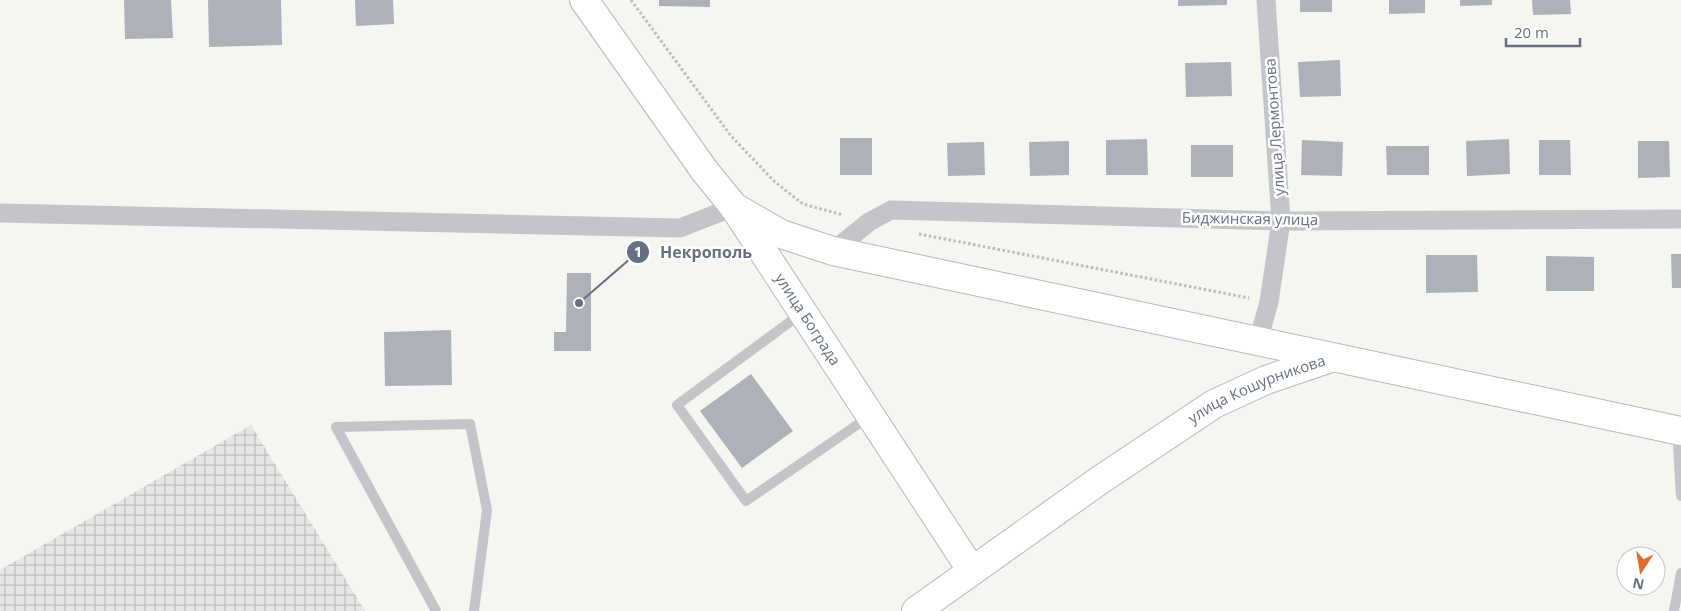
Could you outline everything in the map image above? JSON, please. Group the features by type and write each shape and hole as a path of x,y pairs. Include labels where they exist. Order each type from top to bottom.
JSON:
{"main road":[{"name":"улица Бограда","path":"584,0 704,170 734,207 972,570"},
{"path":"734,207 781,234 833,251 1331,358"},
{"name":"улица Кошурникова","path":"916,611 1100,480 1214,404 1266,380 1331,358 1679,430"}],"street":[{"name":"улица Лермонтова","path":"1258,341 1269,302 1281,221 1266,0"},
{"path":"0,213 680,228 734,207"},
{"name":"Биджинская улица","path":"833,251 869,222 891,210 1281,221 1681,219"}],"lane":[{"path":"803,312 678,405 746,501 870,415"},
{"path":"436,611 336,428 470,424 487,510 474,611"},
{"path":"1679,430 1681,496"},
{"path":"1674,611 1681,573"}],"shaded area":[{"path":"251,425 365,611 0,611 0,570"}],"building":[{"path":"124,0 171,0 173,38 125,39"},
{"path":"208,0 281,0 282,45 209,47"},
{"path":"355,0 393,0 394,24 356,26"},
{"path":"659,0 710,0 710,7 659,6"},
{"path":"1178,0 1227,0 1227,5 1178,6"},
{"path":"1300,0 1332,0 1332,12 1300,12"},
{"path":"1389,0 1425,0 1425,13 1389,14"},
{"path":"1460,0 1492,0 1492,5 1460,6"},
{"path":"1532,0 1570,0 1571,14 1533,15"},
{"path":"1340,60 1341,96 1300,97 1298,62"},
{"path":"1231,62 1232,96 1186,97 1185,63"},
{"path":"840,138 872,138 872,175 840,175"},
{"path":"1147,139 1148,175 1106,175 1106,140"},
{"path":"1509,139 1510,174 1467,176 1466,141"},
{"path":"1302,140 1343,142 1342,176 1301,175"},
{"path":"1539,140 1570,140 1571,175 1539,175"},
{"path":"1069,141 1069,175 1030,176 1029,142"},
{"path":"1638,141 1669,141 1670,177 1638,178"},
{"path":"984,142 985,175 948,176 947,143"},
{"path":"1191,145 1233,145 1233,177 1191,177"},
{"path":"1386,146 1429,146 1429,175 1387,175"},
{"path":"1671,254 1681,254 1681,288 1672,288"},
{"path":"1426,255 1477,255 1478,292 1426,293"},
{"path":"1546,256 1594,257 1594,291 1546,291"},
{"path":"567,273 591,273 591,351 554,351 554,332 566,332"},
{"path":"451,330 452,385 385,386 384,332"},
{"path":"751,374 793,431 742,468 700,411"}],"place":[{"name":"Некрополь","path":"579,303"}]}
